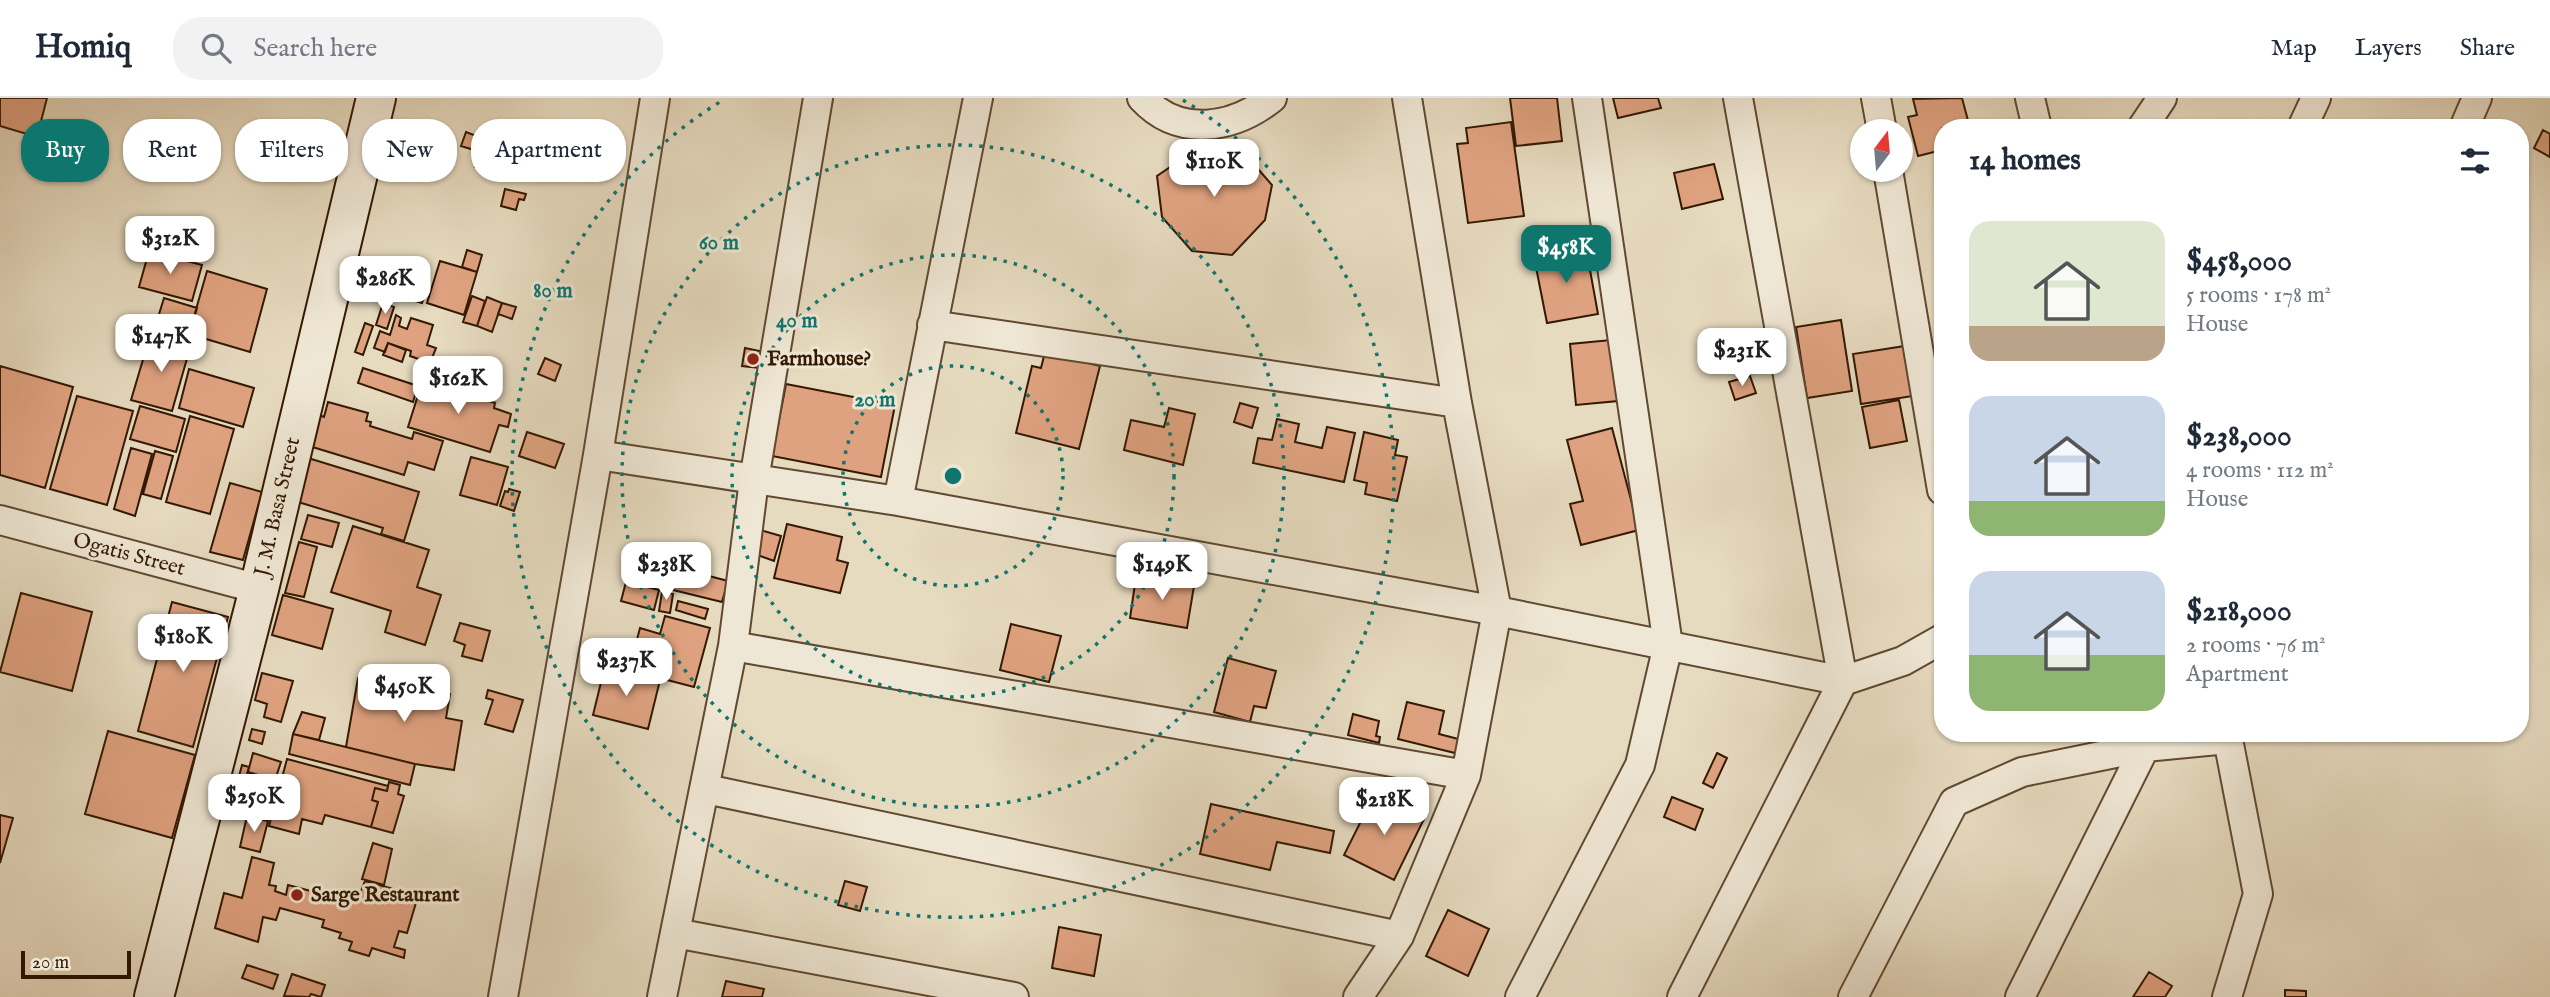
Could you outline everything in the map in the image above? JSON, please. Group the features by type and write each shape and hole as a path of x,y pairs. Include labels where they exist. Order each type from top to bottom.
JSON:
{"street":[{"name":"J. M. Basa Street","path":"154,997 259,589 376,98"},
{"path":"503,997 598,454 655,98"},
{"path":"662,997 733,646 754,480 818,98"},
{"path":"898,501 978,98"},
{"path":"1142,98 1152,109 1188,125 1222,125 1256,111 1272,98"},
{"path":"1358,997 1399,936 1466,775 1497,611 1457,403 1407,98"},
{"path":"1520,997 1640,765 1668,645 1587,98"},
{"path":"1682,997 1843,681 1738,98"},
{"path":"1876,98 1880,119"},
{"path":"2030,98 2035,119"},
{"path":"2148,119 2162,98"},
{"path":"2306,119 2316,98"},
{"path":"2468,119 2477,98"},
{"path":"1890,182 1934,443"},
{"path":"932,326 1457,403"},
{"path":"598,454 898,501 1497,611 1843,681 1903,661 1934,644"},
{"name":"Ogatis Street","path":"0,520 259,589"},
{"path":"733,646 1466,775"},
{"path":"1853,997 1954,802 2022,772 2136,742"},
{"path":"2020,997 2143,742"},
{"path":"2227,997 2258,894 2229,742"},
{"path":"706,789 1399,936"},
{"path":"675,933 1014,997"}],"building":[{"path":"0,98 47,98 42,119 21,119 21,132 0,126"},
{"path":"1510,98 1557,98 1562,141 1516,146"},
{"path":"1613,98 1658,98 1661,108 1618,118"},
{"path":"1962,98 1968,119 1934,119 1934,152 1918,156 1913,136 1913,119 1908,117 1917,115 1913,99"},
{"path":"1511,122 1524,216 1468,223 1457,144 1468,143 1466,128"},
{"path":"2543,130 2550,134 2550,157 2534,148"},
{"path":"466,132 471,134 471,149 461,146"},
{"path":"1204,144 1245,154 1272,185 1265,220 1232,255 1192,251 1162,217 1157,176"},
{"path":"1714,164 1723,199 1682,209 1674,173"},
{"path":"505,189 526,194 524,200 519,199 516,210 501,206"},
{"path":"1586,248 1598,314 1547,323 1534,257"},
{"path":"467,250 482,255 477,272 462,267"},
{"path":"149,251 202,265 192,301 139,287"},
{"path":"440,261 477,272 464,315 427,303"},
{"path":"207,271 267,289 250,352 189,334"},
{"path":"404,274 429,282 422,303 398,296"},
{"path":"472,296 485,301 477,326 463,322"},
{"path":"487,297 502,303 492,332 477,326"},
{"path":"164,298 197,308 190,333 156,324"},
{"path":"383,303 394,307 387,329 376,325"},
{"path":"502,303 516,307 512,319 498,314"},
{"path":"396,315 401,318 399,326 407,329 411,318 433,325 427,345 436,348 430,363 410,356 411,351 388,343 385,352 374,348 380,331 390,335"},
{"path":"1841,320 1852,391 1807,398 1796,327"},
{"path":"365,323 373,326 363,355 355,352"},
{"path":"150,336 190,348 172,411 131,400"},
{"path":"1611,340 1618,401 1576,405 1570,344"},
{"path":"388,343 406,350 402,362 383,355"},
{"path":"1905,346 1913,396 1861,404 1853,354"},
{"name":"Farmhouse?","path":"745,348 764,352 760,368 742,366"},
{"path":"1045,352 1100,366 1079,449 1016,433 1032,366 1041,368"},
{"path":"545,358 561,365 555,381 538,374"},
{"path":"0,366 73,387 45,488 0,475"},
{"path":"363,368 418,386 413,402 358,383"},
{"path":"189,369 254,388 243,427 179,408"},
{"path":"1750,376 1756,393 1735,400 1729,382"},
{"path":"443,380 469,388 467,394 495,403 494,408 511,414 508,427 499,425 490,452 408,427 419,392 432,396 435,386 440,388"},
{"path":"786,384 895,405 881,477 772,456"},
{"path":"77,396 133,411 107,505 50,489"},
{"path":"1899,400 1907,441 1870,448 1862,407"},
{"path":"328,402 368,413 366,421 371,422 370,426 412,439 414,432 443,441 434,470 408,462 404,475 306,445 316,414 324,417"},
{"path":"1240,403 1258,408 1252,428 1234,422"},
{"path":"140,406 185,419 176,452 130,439"},
{"path":"1169,408 1195,414 1183,465 1124,450 1131,420 1164,427"},
{"path":"190,416 234,429 210,514 166,502"},
{"path":"1277,419 1299,424 1295,442 1322,448 1327,427 1355,433 1344,482 1253,463 1258,438 1272,440"},
{"path":"1612,428 1639,530 1581,545 1570,504 1583,501 1567,440"},
{"path":"527,432 564,444 555,468 519,456"},
{"path":"1364,432 1398,440 1395,455 1407,457 1397,501 1365,494 1367,483 1354,480"},
{"path":"131,448 152,454 135,516 114,509"},
{"path":"155,451 173,456 161,499 143,494"},
{"path":"471,457 508,467 497,505 460,495"},
{"path":"308,458 419,492 404,541 381,534 383,528 295,501"},
{"path":"230,483 262,492 243,560 210,552"},
{"path":"509,489 520,492 514,511 500,506 505,491 508,492"},
{"path":"308,515 339,523 332,547 301,539"},
{"path":"787,524 842,537 837,560 848,563 840,593 774,578"},
{"path":"353,526 429,550 417,587 441,595 425,645 385,632 391,611 331,592"},
{"path":"760,530 781,536 774,561 752,553"},
{"path":"299,542 317,547 304,597 285,593"},
{"path":"671,566 728,581 722,602 665,588"},
{"path":"1136,577 1194,586 1187,628 1130,618"},
{"path":"626,582 659,590 654,610 621,601"},
{"path":"662,592 673,594 670,613 659,611"},
{"path":"21,593 92,612 72,691 0,672"},
{"path":"283,595 333,609 322,649 272,635"},
{"path":"678,601 708,609 705,619 676,610"},
{"path":"172,602 228,617 193,747 138,731"},
{"path":"665,616 710,628 694,687 629,670 640,628 660,634"},
{"path":"460,623 490,631 482,661 462,656 465,645 454,641"},
{"path":"1011,624 1061,636 1049,682 1000,670"},
{"path":"1228,658 1276,671 1266,708 1254,706 1250,722 1214,712"},
{"path":"605,666 660,680 648,729 593,715"},
{"path":"262,673 293,681 281,722 264,717 267,704 255,700"},
{"path":"358,678 450,694 446,718 462,721 454,770 415,764 346,747"},
{"path":"488,690 523,700 513,732 485,724 493,700 486,698"},
{"path":"1407,702 1444,711 1439,734 1466,741 1463,755 1398,739"},
{"path":"302,712 325,718 319,740 293,734"},
{"path":"1353,714 1379,721 1376,736 1380,737 1379,743 1348,735"},
{"path":"252,729 265,732 262,744 249,740"},
{"path":"108,731 195,755 172,838 85,814"},
{"path":"293,734 415,764 410,785 289,754"},
{"path":"253,753 281,762 275,780 248,772"},
{"path":"1717,753 1727,758 1713,788 1703,783"},
{"path":"287,759 388,786 387,791 375,788 372,800 378,802 371,827 325,815 322,824 302,819 299,834 269,826"},
{"path":"242,765 249,767 247,774 266,779 257,813 249,810 247,816 230,811"},
{"path":"389,782 400,785 398,794 404,796 393,833 371,827 378,802 372,800 375,788 387,791"},
{"path":"1374,795 1424,819 1394,880 1344,855"},
{"path":"1672,797 1703,809 1695,830 1664,817"},
{"path":"1211,804 1334,831 1330,853 1277,842 1270,870 1200,854"},
{"path":"0,815 13,818 0,863"},
{"path":"247,816 268,821 260,852 240,847"},
{"path":"373,843 392,849 384,885 362,879"},
{"path":"252,857 274,863 269,885 276,886 275,891 286,895 288,885 353,902 355,895 359,896 365,881 418,896 407,933 399,931 394,947 405,950 404,958 372,948 369,956 349,950 352,942 339,938 341,933 322,927 324,920 280,908 276,920 263,917 258,942 215,928 224,893 242,898"},
{"path":"845,881 867,887 860,911 838,905"},
{"path":"1448,910 1489,929 1468,976 1426,956"},
{"path":"1059,927 1101,935 1094,976 1052,968"},
{"path":"247,965 278,975 273,989 242,978"},
{"path":"2149,972 2172,986 2165,997 2133,997"},
{"path":"292,974 325,985 321,997 311,994 309,997 284,996"},
{"path":"726,981 764,989 762,997 722,997"},
{"path":"2285,990 2306,991 2306,997 2285,997"}],"place":[{"name":"Farmhouse?","path":"753,359"},
{"name":"Sarge Restaurant","path":"297,895"}]}
